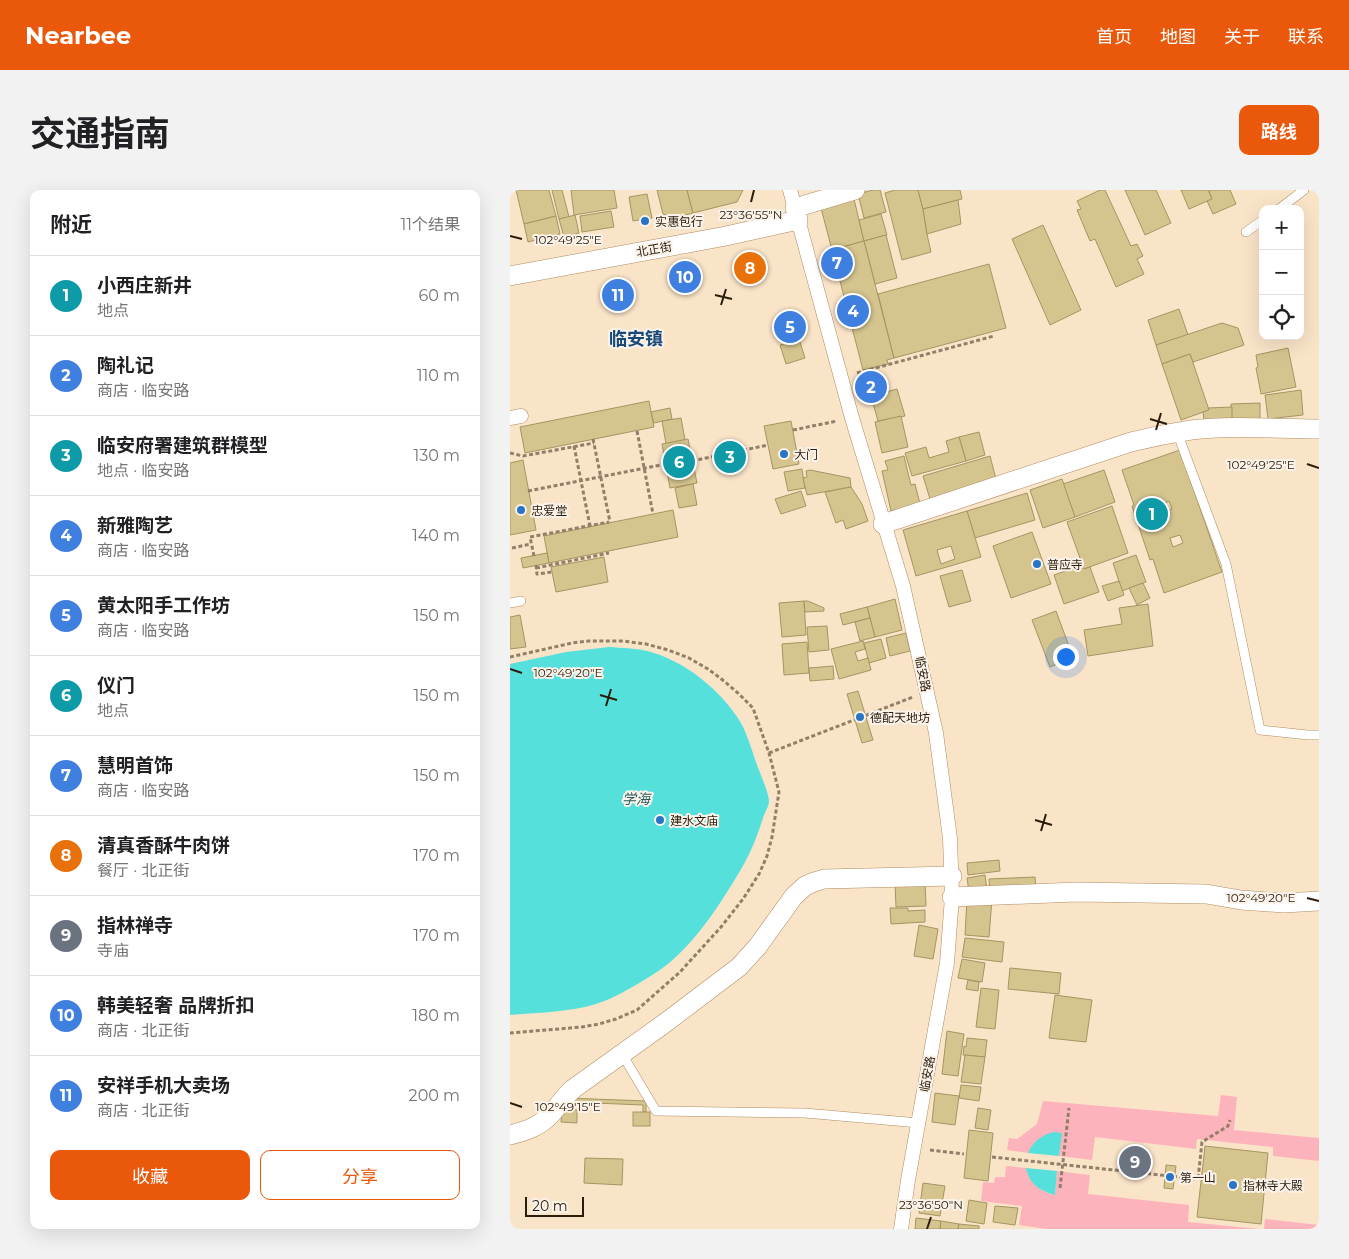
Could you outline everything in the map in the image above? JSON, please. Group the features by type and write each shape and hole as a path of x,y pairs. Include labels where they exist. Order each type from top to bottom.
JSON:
{"street":[{"name":"北正街","path":"510,276 726,236 794,206 855,190"},
{"name":"临安路","path":"794,206 852,418 903,586 936,733 950,838 952,897 947,963 901,1229"},
{"path":"883,524 1131,442 1177,432 1216,428 1319,429"},
{"path":"510,1136 534,1127 544,1120 573,1089 665,1024 739,967 758,946 794,896 804,886 824,879 952,876"},
{"path":"952,897 1076,892 1206,894 1241,900 1284,903 1319,901"}],"lane":[{"path":"1284,205 1304,190"},
{"path":"1246,232 1259,223"},
{"path":"1177,432 1226,564 1260,730 1319,735"},
{"path":"510,604 521,601"},
{"path":"622,1054 656,1110 805,1114 918,1123"}],"path":[{"path":"842,378 994,336"},
{"path":"793,430 852,418"},
{"path":"637,431 653,514"},
{"path":"510,453 523,456 594,441 610,522 530,537 534,556"},
{"path":"692,461 768,445"},
{"path":"574,446 590,526"},
{"path":"528,491 666,464"},
{"path":"512,548 532,544"},
{"path":"552,572 537,574 536,567 609,553"},
{"path":"510,657 572,643 623,641 646,644 688,658 724,681 752,708 769,753 779,792 772,838 759,874 743,899 715,934 680,972 637,1010 616,1019 599,1024 510,1033"},
{"path":"769,753 926,692"},
{"path":"1060,1188 1069,1108"},
{"path":"992,1157 1198,1180 1202,1142 1228,1126 1230,1120"},
{"path":"914,1149 964,1154"}],"shaded area":[{"path":"1221,1095 1237,1097 1234,1130 1319,1138 1319,1161 1273,1156 1273,1147 1197,1139 1196,1149 1095,1137 1092,1160 1059,1156 1061,1133 1042,1137 1028,1153 1007,1150 1009,1138 1017,1139 1037,1124 1043,1101 1218,1116"},
{"path":"1006,1166 1026,1168 1036,1186 1045,1192 1055,1195 1057,1171 1090,1175 1088,1194 1189,1205 1188,1222 1258,1229 1046,1229 1019,1225 1022,1206 981,1201 983,1182 994,1183 995,1177 1005,1177"},
{"path":"1265,1219 1319,1225 1319,1229 1264,1229"}],"water":[{"name":"学海","path":"609,647 642,650 661,655 688,669 712,688 741,723 748,738 769,801 748,857 725,896 690,943 669,963 628,989 598,1003 567,1010 510,1015 510,664 566,652"},
{"path":"1053,1132 1062,1133 1059,1156 1028,1153 1038,1139"},
{"path":"1026,1168 1057,1171 1055,1195 1036,1186 1027,1174"}],"building":[{"path":"516,190 549,190 556,216 524,224"},
{"path":"552,190 562,190 569,217 559,219"},
{"path":"571,190 614,190 617,208 574,215"},
{"path":"657,190 687,190 693,213 674,218 663,214"},
{"path":"687,190 743,190 737,202 693,213"},
{"path":"880,190 886,212 864,218 858,194"},
{"path":"895,190 918,190 931,252 902,260 885,193"},
{"path":"918,190 960,190 962,199 923,209"},
{"path":"1100,190 1105,190 1131,246 1137,244 1143,256 1137,259 1144,274 1116,287 1095,239 1090,241 1077,210 1081,209 1077,201"},
{"path":"1125,190 1156,190 1171,223 1145,235"},
{"path":"1181,190 1208,190 1212,199 1189,209"},
{"path":"1230,190 1236,204 1213,214 1207,201 1212,199 1209,191"},
{"path":"647,194 652,218 633,221 629,197"},
{"path":"854,199 864,241 832,250 821,208"},
{"path":"958,200 961,224 927,234 923,209"},
{"path":"611,211 614,227 582,232 580,216"},
{"path":"881,214 887,235 864,241 859,220"},
{"path":"575,215 579,233 564,237 559,219"},
{"path":"556,216 560,234 528,242 524,224"},
{"path":"1043,225 1081,310 1050,325 1012,239"},
{"path":"886,235 897,278 875,284 864,241"},
{"path":"864,241 894,358 887,360 888,364 863,370 832,250"},
{"path":"989,264 1006,328 894,358 878,294"},
{"path":"1179,309 1188,335 1156,345 1148,320"},
{"path":"1222,323 1238,328 1244,345 1193,362 1190,354 1162,364 1156,345"},
{"path":"799,339 805,358 786,364 780,345"},
{"path":"1288,348 1296,387 1261,394 1256,368 1258,367 1256,355"},
{"path":"1190,354 1209,410 1181,420 1162,364"},
{"path":"897,389 905,416 878,421 871,396"},
{"path":"1301,390 1303,415 1268,419 1265,395"},
{"path":"649,401 654,427 525,453 520,427"},
{"path":"1260,403 1260,422 1232,422 1231,404"},
{"path":"1232,407 1232,420 1204,420 1203,412 1209,410 1208,408"},
{"path":"670,408 672,419 654,423 651,412"},
{"path":"901,416 908,447 882,453 875,422"},
{"path":"681,418 685,440 666,444 662,421"},
{"name":"大门","path":"791,421 799,464 773,469 764,426"},
{"path":"979,432 985,455 966,461 959,437"},
{"path":"959,437 966,461 912,476 905,453 926,447 929,458 949,452 946,441"},
{"path":"688,439 697,483 670,488 662,444"},
{"path":"1180,450 1222,572 1164,593 1153,559 1150,560 1122,470","holes":["1169,501 1172,509 1162,513 1159,505","1180,535 1183,543 1173,547 1170,538"]},
{"path":"904,456 911,485 915,484 920,504 891,511 882,471 888,470 885,461"},
{"path":"990,456 996,479 930,499 923,476"},
{"name":"忠爱堂","path":"523,460 536,530 510,535 510,463"},
{"path":"802,469 805,488 788,491 784,472"},
{"path":"810,470 850,478 851,487 807,495 803,478 807,477 806,471"},
{"path":"1104,470 1115,502 1075,517 1063,484"},
{"path":"1062,479 1075,517 1043,528 1030,490"},
{"path":"693,484 697,505 679,508 675,488"},
{"path":"851,487 862,504 868,521 846,529 843,520 836,523 825,492"},
{"path":"801,491 806,506 781,514 775,499"},
{"path":"1027,493 1035,520 975,538 967,511"},
{"path":"1112,506 1128,553 1084,569 1067,522"},
{"path":"673,510 678,537 549,563 544,536"},
{"path":"967,511 981,557 916,576 903,530","holes":["951,546 955,559 941,564 937,550"]},
{"path":"1032,532 1051,584 1011,598 993,546"},
{"path":"547,553 549,563 523,568 521,558"},
{"path":"1136,555 1146,582 1122,591 1113,563"},
{"path":"604,557 608,582 556,592 551,567"},
{"path":"1082,565 1084,569 1090,567 1099,592 1064,604 1054,575"},
{"path":"962,570 971,601 949,607 940,576"},
{"path":"1119,581 1124,595 1108,601 1102,586"},
{"path":"1143,583 1150,598 1137,605 1129,588"},
{"path":"895,599 902,630 875,637 867,607"},
{"path":"804,601 806,635 782,637 779,603"},
{"path":"804,601 824,608 824,611 805,612"},
{"path":"1148,604 1153,646 1088,656 1084,630 1122,624 1119,608"},
{"path":"867,607 870,618 843,625 840,614"},
{"path":"1056,611 1073,657 1050,667 1032,620"},
{"path":"520,615 526,647 510,649 510,617"},
{"path":"870,618 875,637 860,641 855,622"},
{"path":"827,626 829,650 809,652 807,627"},
{"path":"906,633 910,651 890,656 886,638"},
{"path":"881,639 886,658 869,663 864,643"},
{"path":"863,641 865,649 855,652 858,661 868,658 871,670 839,679 831,649"},
{"path":"807,642 809,673 784,675 782,644"},
{"path":"833,666 834,679 810,681 809,668"},
{"name":"德配天地坊","path":"858,691 873,740 862,743 847,694"},
{"path":"999,860 1000,871 968,875 967,863"},
{"path":"985,875 987,890 969,892 967,878"},
{"path":"1035,877 1036,888 990,891 989,879"},
{"path":"925,882 926,906 896,907 895,883"},
{"path":"967,898 992,899 989,937 965,935"},
{"path":"890,908 908,908 908,911 925,910 925,922 891,924"},
{"path":"919,925 938,929 933,959 914,956"},
{"path":"965,938 1004,942 1002,962 962,957"},
{"path":"962,959 985,963 982,982 958,978"},
{"path":"1010,968 1061,973 1059,994 1008,989"},
{"path":"968,980 979,982 978,991 966,989"},
{"path":"981,988 999,990 995,1029 976,1027"},
{"path":"1055,995 1092,1000 1086,1042 1049,1038"},
{"path":"947,1031 964,1034 958,1076 942,1074"},
{"path":"967,1038 987,1040 985,1057 963,1055"},
{"path":"965,1055 985,1057 981,1084 961,1082"},
{"path":"961,1085 981,1087 979,1101 959,1098"},
{"path":"935,1093 959,1096 955,1125 932,1122"},
{"path":"567,1098 646,1101 646,1112 643,1112 643,1105 570,1102 570,1110 567,1110"},
{"path":"978,1108 991,1110 988,1130 975,1128"},
{"path":"562,1109 577,1110 577,1123 561,1122"},
{"path":"633,1112 650,1112 650,1126 633,1126"},
{"path":"969,1130 993,1133 988,1181 964,1178"},
{"name":"指林寺大殿","path":"1205,1146 1268,1153 1261,1224 1197,1217"},
{"path":"585,1158 623,1159 622,1185 584,1183"},
{"name":"第一山","path":"1166,1165 1176,1166 1173,1189 1164,1188"},
{"path":"923,1183 945,1186 940,1216 919,1213"},
{"path":"969,1200 987,1203 984,1224 966,1221"},
{"path":"995,1206 1018,1208 1015,1225 993,1222"},
{"path":"916,1218 941,1221 940,1229 915,1229"},
{"path":"941,1221 959,1224 958,1229 940,1229"},
{"path":"959,1224 979,1226 979,1229 958,1229"}],"place":[{"name":"实惠包行","path":"645,221"},
{"name":"慧明首饰","path":"837,263"},
{"name":"清真香酥牛肉饼","path":"750,268"},
{"name":"韩美轻奢 品牌折扣","path":"685,277"},
{"name":"安祥手机大卖场","path":"618,295"},
{"name":"新雅陶艺","path":"853,311"},
{"name":"黄太阳手工作坊","path":"790,327"},
{"name":"陶礼记","path":"871,387"},
{"name":"大门","path":"784,454"},
{"name":"临安府署建筑群模型","path":"730,457"},
{"name":"仪门","path":"679,462"},
{"name":"忠爱堂","path":"521,510"},
{"name":"小西庄新井","path":"1152,514"},
{"name":"普应寺","path":"1037,564"},
{"name":"德配天地坊","path":"860,717"},
{"name":"建水文庙","path":"660,820"},
{"name":"指林禅寺","path":"1135,1162"},
{"name":"第一山","path":"1170,1177"},
{"name":"指林寺大殿","path":"1233,1185"}],"district":[{"name":"临安镇","path":"636,339"}]}
